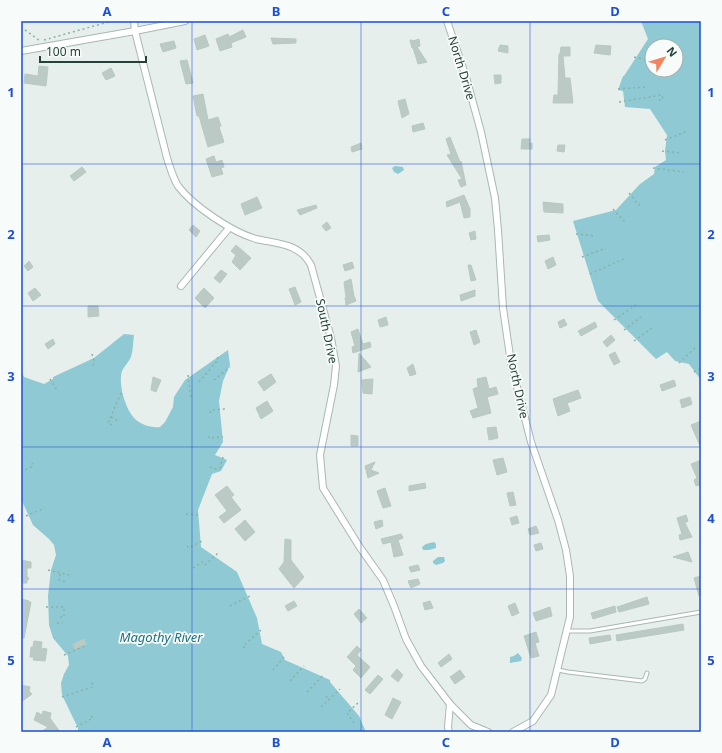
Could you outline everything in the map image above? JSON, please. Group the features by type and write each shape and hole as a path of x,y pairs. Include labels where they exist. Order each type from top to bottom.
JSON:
{"street":[{"name":"South Drive","path":"134,21 135,32 167,158 178,186 194,202 229,228 256,239 281,243 291,247 307,258 311,265 331,338 336,366 334,385 320,455 322,488 359,546 383,580 406,640 421,666 450,704"},
{"path":"21,51 135,32 185,21"},
{"name":"North Drive","path":"447,21 468,84 494,193 503,308 511,363 531,442 558,520 566,550 571,587 568,631 552,695 533,721 513,732"},
{"path":"181,286 229,228"},
{"path":"449,732 450,704"},
{"path":"450,704 471,725 488,732"}],"lane":[{"path":"568,631 590,630 701,612"},
{"path":"558,670 642,681 645,679 647,673"}],"path":[{"path":"21,26 40,41 112,21"},
{"path":"634,57 644,59"},
{"path":"618,89 647,87"},
{"path":"619,102 662,95 663,99 658,100"},
{"path":"665,140 684,132 685,135"},
{"path":"662,151 680,153 680,155"},
{"path":"653,168 684,172"},
{"path":"629,193 639,205 641,203"},
{"path":"613,208 624,221 626,219"},
{"path":"576,234 596,236"},
{"path":"582,257 606,248"},
{"path":"590,274 624,259"},
{"path":"614,320 636,305"},
{"path":"624,330 641,317"},
{"path":"634,341 652,328"},
{"path":"679,364 697,346"},
{"path":"92,354 94,361 93,366"},
{"path":"199,382 218,360 218,354"},
{"path":"214,380 230,368"},
{"path":"694,372 701,368"},
{"path":"188,375 191,400"},
{"path":"50,379 58,392"},
{"path":"112,425 108,423 121,392"},
{"path":"210,413 211,410 225,409"},
{"path":"111,417 118,421"},
{"path":"209,436 209,438 223,437"},
{"path":"210,467 214,469 220,468 223,457"},
{"path":"21,472 33,466 32,463"},
{"path":"26,516 45,508"},
{"path":"186,514 200,515"},
{"path":"188,548 202,541"},
{"path":"193,568 202,562 205,565 218,554"},
{"path":"48,570 68,575"},
{"path":"60,573 59,580 67,582"},
{"path":"230,606 250,596"},
{"path":"46,607 64,607 64,617 57,617"},
{"path":"57,623 63,623"},
{"path":"245,648 243,646 261,630"},
{"path":"64,655 85,646"},
{"path":"273,670 285,656"},
{"path":"290,681 304,666"},
{"path":"307,692 324,674"},
{"path":"62,697 93,687 91,680"},
{"path":"321,707 340,689"},
{"path":"326,696 329,699"},
{"path":"354,723 347,713 358,703"},
{"path":"76,727 93,718 91,715"}],"water":[{"path":"641,21 701,21 701,380 689,364 675,361 667,352 656,359 598,301 573,221 616,210 640,184 654,174 655,167 666,160 665,151 667,135 650,109 625,107 623,91 618,90 624,76 644,45 644,78 684,78 684,38 648,38"},
{"path":"395,166 403,167 404,170 398,174 394,172 392,168"},
{"name":"Magothy River","path":"124,334 134,335 131,357 123,369 121,376 123,396 134,418 146,426 160,427 165,422 173,407 174,397 185,380 228,350 230,365 223,381 219,401 223,442 215,455 227,460 221,471 212,474 198,510 201,547 237,572 257,618 262,644 281,652 285,660 330,680 330,682 359,716 366,732 78,732 78,728 62,695 61,683 69,665 68,656 53,638 49,625 48,596 51,570 56,555 54,545 33,525 21,499 21,371 24,377 44,384 53,379 53,377 94,358"},
{"path":"434,542 436,544 436,548 423,550 422,547 426,544"},
{"path":"438,557 444,557 445,561 436,565 433,561"},
{"path":"518,653 522,658 521,661 510,663 510,657"}],"building":[{"path":"243,30 246,37 231,43 232,47 220,51 216,39 228,34 229,37"},
{"path":"205,35 209,46 197,50 194,39"},
{"path":"271,38 296,39 296,43 273,44"},
{"path":"419,39 420,46 417,47 427,62 418,64 410,40 413,41"},
{"path":"174,41 176,48 163,52 160,44"},
{"path":"500,45 508,46 508,53 498,51"},
{"path":"596,45 611,46 610,55 594,53"},
{"path":"561,47 570,47 570,56 563,56 565,78 570,78 573,103 553,103 554,95 558,95 559,54"},
{"path":"187,60 193,83 186,84 180,61"},
{"path":"39,66 48,67 46,86 24,83 25,74 38,76"},
{"path":"111,68 115,76 106,80 102,73"},
{"path":"494,75 501,75 501,83 495,84"},
{"path":"203,94 208,120 218,117 221,126 219,127 224,142 208,147 199,116 197,116 193,96"},
{"path":"405,99 409,114 402,118 398,101"},
{"path":"423,123 425,129 413,132 412,126"},
{"path":"450,137 460,162 461,161 466,185 461,187 458,180 462,179 447,155 451,154 446,139"},
{"path":"522,139 530,139 529,143 532,143 532,149 521,149"},
{"path":"361,143 362,149 352,152 351,147"},
{"path":"558,145 565,145 564,152 557,151"},
{"path":"214,156 216,162 222,160 224,167 221,168 223,174 212,177 206,159"},
{"path":"82,167 86,172 74,181 70,176"},
{"path":"464,195 470,209 470,217 464,218 460,202 447,207 446,202"},
{"path":"257,197 262,208 245,215 241,204"},
{"path":"543,202 563,204 563,213 544,212"},
{"path":"316,205 317,208 300,215 297,210"},
{"path":"327,222 331,228 326,231 322,226"},
{"path":"193,225 200,231 196,237 189,230"},
{"path":"475,231 476,239 471,240 469,233"},
{"path":"549,235 550,240 538,242 537,236"},
{"path":"236,245 251,258 240,270 232,262 236,255 231,251"},
{"path":"553,257 556,265 548,269 545,261"},
{"path":"29,261 33,267 28,271 24,266"},
{"path":"352,262 354,268 345,271 343,265"},
{"path":"468,265 471,265 476,280 471,281"},
{"path":"221,270 227,274 220,283 214,278"},
{"path":"351,279 356,301 346,305 344,282"},
{"path":"295,287 301,302 295,305 289,289"},
{"path":"35,288 41,295 33,301 28,293"},
{"path":"204,288 214,298 205,308 195,298"},
{"path":"475,290 475,296 461,301 460,295"},
{"path":"88,306 98,306 99,316 88,317"},
{"path":"386,317 388,325 380,327 378,320"},
{"path":"564,319 567,325 560,328 558,322"},
{"path":"595,322 597,327 581,336 578,331"},
{"path":"358,329 363,344 370,342 371,347 353,353 352,347 355,346 351,332"},
{"path":"476,330 480,342 474,345 470,332"},
{"path":"611,335 615,340 607,347 603,342"},
{"path":"53,339 55,344 48,349 45,344"},
{"path":"615,352 620,362 614,365 609,355"},
{"path":"359,353 371,367 358,372"},
{"path":"413,364 416,374 410,376 407,368"},
{"path":"271,374 276,382 264,391 258,382"},
{"path":"153,377 161,380 156,392 151,390"},
{"path":"486,377 489,389 496,387 498,394 487,397 491,413 473,418 470,411 478,408 473,389 478,387 477,379"},
{"path":"373,379 372,394 363,393 362,380"},
{"path":"674,380 676,386 662,391 660,385"},
{"path":"578,390 581,398 567,403 570,411 558,416 553,399"},
{"path":"690,397 692,404 682,408 680,400"},
{"path":"267,401 273,411 261,419 256,408"},
{"path":"701,421 701,448 691,425"},
{"path":"496,427 498,438 489,440 487,428"},
{"path":"351,435 358,436 358,446 351,446"},
{"path":"503,458 507,472 497,475 493,460"},
{"path":"701,460 701,489 699,485 696,486 694,480 697,478 691,464"},
{"path":"375,462 371,470 379,473 368,478 365,466"},
{"path":"425,483 426,488 409,491 409,486"},
{"path":"227,486 234,495 231,497 241,510 224,523 219,517 227,511 215,495"},
{"path":"385,488 391,506 383,508 377,491"},
{"path":"513,492 516,505 510,506 507,493"},
{"path":"686,515 688,521 685,523 692,537 680,540 679,535 682,534 677,518"},
{"path":"517,516 519,523 512,525 510,518"},
{"path":"245,520 255,532 245,541 235,529"},
{"path":"382,520 383,526 376,529 374,522"},
{"path":"536,526 539,533 530,535 528,529"},
{"path":"401,534 403,538 398,540 403,555 394,557 391,542 383,544 381,539"},
{"path":"285,539 291,540 291,560 304,577 294,588 279,569 284,562"},
{"path":"541,543 543,549 536,551 534,545"},
{"path":"688,552 692,562 673,557"},
{"path":"21,560 31,562 31,568 27,568 27,576 29,579 27,580 27,583 21,583"},
{"path":"418,565 420,570 411,572 409,567"},
{"path":"701,576 701,595 699,596 694,578"},
{"path":"418,579 420,584 411,588 408,581"},
{"path":"647,597 649,604 619,612 617,607"},
{"path":"21,599 31,602 24,638 21,638"},
{"path":"294,601 297,606 288,611 285,606"},
{"path":"430,601 433,608 425,610 423,603"},
{"path":"515,603 519,613 512,616 508,606"},
{"path":"615,606 616,612 593,619 591,613"},
{"path":"550,607 552,616 536,621 533,613"},
{"path":"359,609 367,618 361,623 354,614"},
{"path":"683,624 684,630 617,641 616,635"},
{"path":"536,632 539,642 535,643 539,656 531,658 524,636"},
{"path":"610,635 611,640 590,644 589,638"},
{"path":"84,639 86,644 75,649 73,644"},
{"path":"34,641 42,642 41,648 47,649 45,661 33,660 34,657 30,657 31,647 33,647"},
{"path":"357,646 361,650 357,655 370,667 361,678 353,670 356,666 347,657"},
{"path":"449,654 452,659 441,667 438,663"},
{"path":"397,669 403,675 398,682 391,676"},
{"path":"460,670 465,677 455,684 450,677"},
{"path":"378,675 383,679 370,694 365,690"},
{"path":"21,685 30,687 29,691 32,694 21,702"},
{"path":"393,698 401,702 392,719 385,715"},
{"path":"43,711 51,713 50,718 60,732 41,732 48,727 34,720 37,712 42,715"}]}
